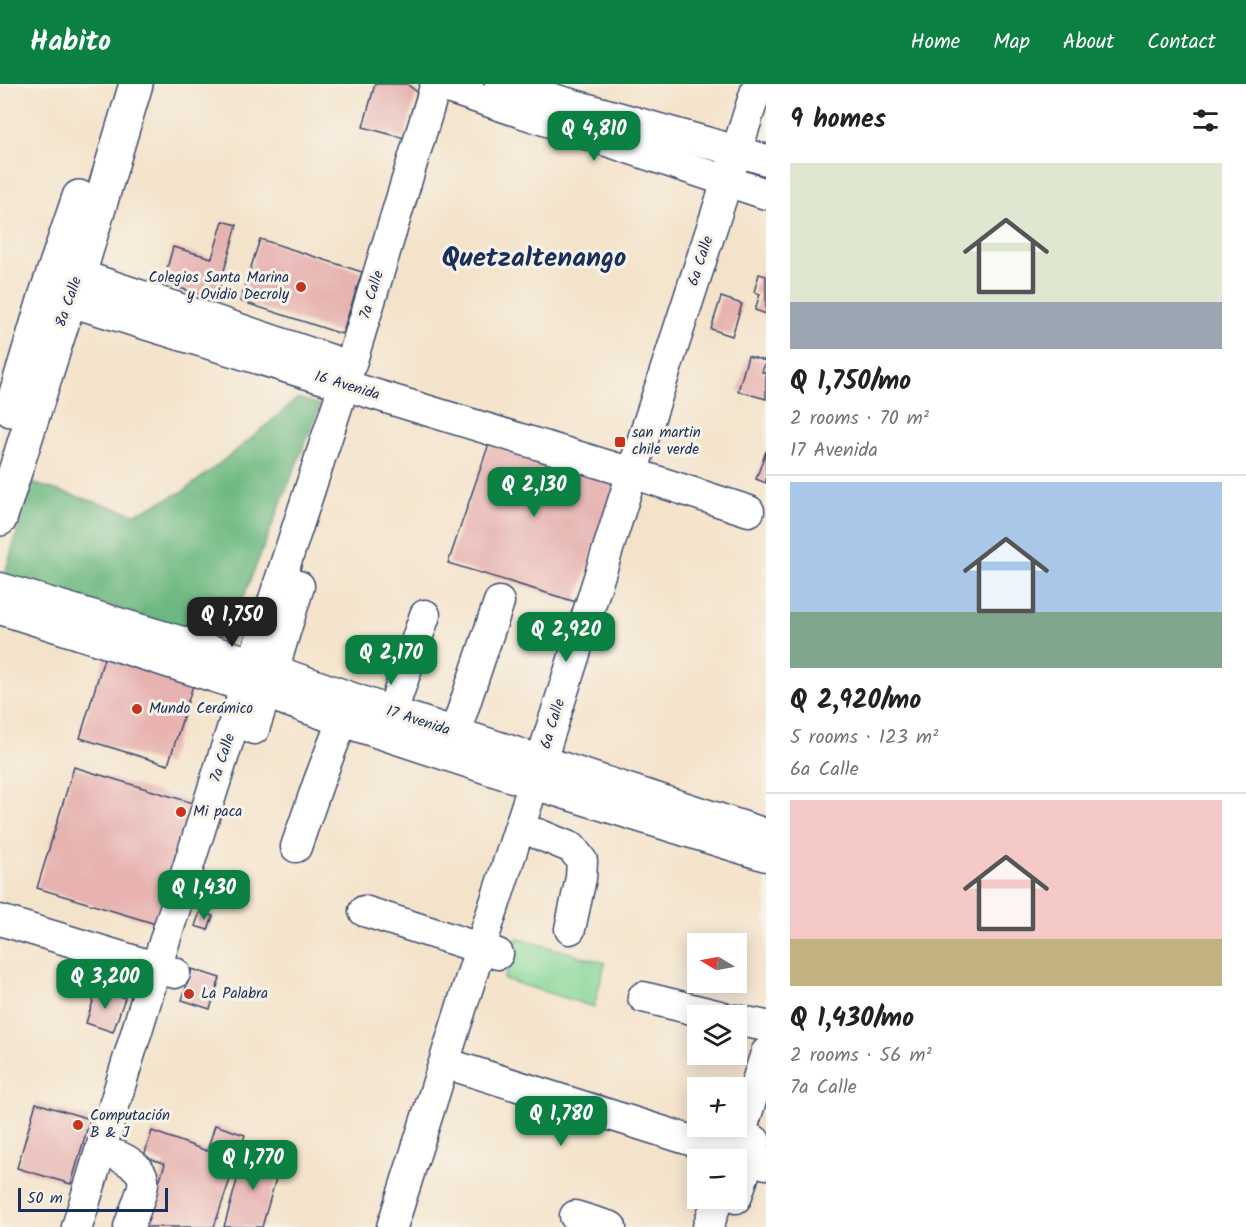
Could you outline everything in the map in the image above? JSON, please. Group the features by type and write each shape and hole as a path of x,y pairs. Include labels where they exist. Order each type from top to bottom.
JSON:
{"main road":[{"name":"8a Calle","path":"0,519 117,84"},
{"name":"8a Calle","path":"0,447 136,84"}],"street":[{"path":"500,84 752,156"},
{"name":"6a Calle","path":"410,1227 450,1076 642,468 746,187 752,156 758,84"},
{"path":"447,86 746,187"},
{"name":"7a Calle","path":"77,1227 163,977 447,86"},
{"name":"6a Calle","path":"752,156 766,114"},
{"name":"16 Avenida","path":"62,285 642,468 749,511"},
{"name":"17 Avenida","path":"0,588 259,679 342,721 766,834"},
{"path":"455,733 498,602"},
{"name":"17 Avenida","path":"0,609 259,679 392,712 455,733 546,776 766,856"},
{"path":"392,712 425,615"},
{"path":"296,847 342,721"},
{"name":"6a Calle","path":"489,951 538,834 546,776"},
{"path":"538,834 572,848 582,861 581,878 570,929"},
{"path":"364,911 489,951"},
{"path":"0,920 163,977"},
{"path":"0,934 163,977"},
{"name":"7a Calle","path":"96,1227 118,1156 163,977"},
{"path":"643,997 687,1008"},
{"path":"747,1022 766,1026"},
{"path":"747,1158 766,1053"},
{"path":"450,1076 687,1161"},
{"path":"450,1076 687,1156"},
{"name":"6a Calle","path":"392,1227 450,1076"},
{"path":"747,1166 766,1106"},
{"path":"118,1156 131,1164 143,1179 142,1189 129,1227"},
{"path":"708,1227 714,1209"},
{"path":"727,1227 733,1209"},
{"path":"575,1216 611,1227"}],"green space":[{"path":"298,398 320,405 226,641 4,576 32,483 135,514 184,491"},
{"path":"517,938 605,963 594,1007 504,979"}],"building":[{"path":"375,84 407,84 417,92 404,138 363,127"},
{"path":"223,221 237,225 216,299 163,283 173,247 212,258"},
{"name":"Colegios Santa Marina y Ovidio Decroly","path":"260,239 362,272 342,334 240,301"},
{"path":"759,274 766,276 766,314 755,310 760,294 754,292"},
{"path":"721,297 742,304 732,336 711,329"},
{"path":"748,356 766,361 762,372 766,373 766,399 738,391"},
{"path":"493,432 619,473 576,602 448,563"},
{"path":"766,451 766,483 756,479"},
{"name":"Mundo Cerámico","path":"106,652 195,679 168,765 80,738"},
{"path":"74,767 193,803 156,924 37,888"},
{"path":"200,912 213,916 208,930 195,926"},
{"path":"192,969 220,978 210,1009 182,1000"},
{"path":"97,989 125,998 113,1032 86,1023"},
{"path":"36,1103 90,1119 71,1184 17,1168"},
{"path":"215,1125 245,1135 214,1227 144,1227 165,1164 144,1156 152,1131 207,1151"},
{"path":"245,1151 281,1161 262,1227 224,1227"}],"place":[{"name":"Colegios Santa Marina y Ovidio Decroly","path":"301,287"},
{"name":"san martin chile verde","path":"620,442"},
{"name":"Mundo Cerámico","path":"137,709"},
{"name":"Mi paca","path":"181,812"},
{"name":"La Palabra","path":"189,994"},
{"name":"Computación B & J","path":"78,1125"}],"district":[{"name":"Quetzaltenango","path":"534,258"}]}
